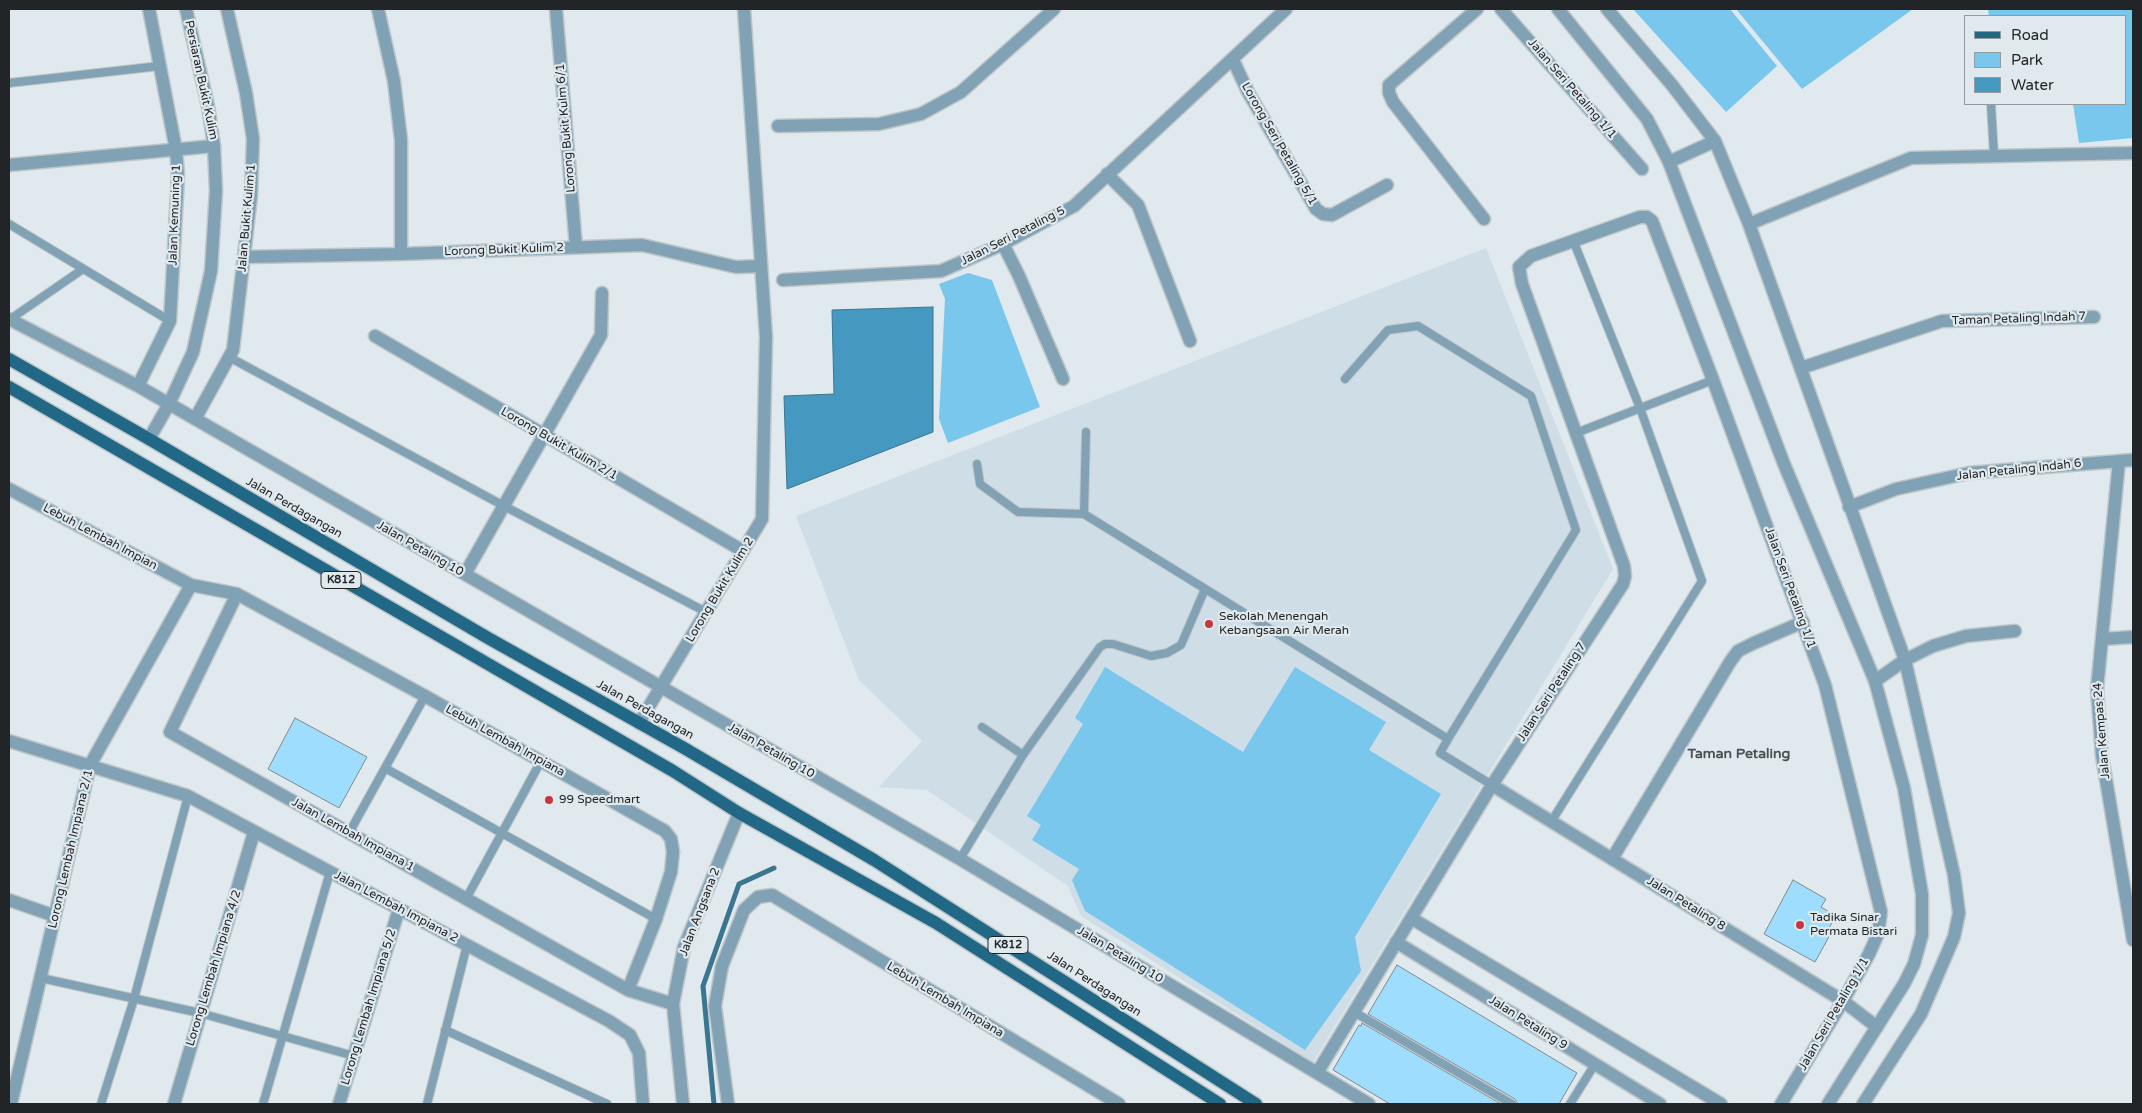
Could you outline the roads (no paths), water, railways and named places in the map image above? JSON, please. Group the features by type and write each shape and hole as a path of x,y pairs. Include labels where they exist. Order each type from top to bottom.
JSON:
{"main road":[{"name":"Jalan Perdagangan","path":"9,359 874,860 1256,1104"},
{"name":"K812","path":"9,387 673,771 739,813 936,923 1220,1104"}],"street":[{"name":"Jalan Kemuning 1","path":"138,386 170,321 178,175 176,150 149,9"},
{"name":"Persiaran Bukit Kulim","path":"149,439 169,404 192,352 211,271 216,191 214,146 208,106 186,9"},
{"name":"Jalan Bukit Kulim 1","path":"195,420 233,350 251,196 253,140 242,76 227,9"},
{"path":"378,9 394,81 401,140 401,254"},
{"name":"Lorong Bukit Kulm 6/1","path":"556,9 576,247"},
{"name":"Lorong Bukit Kulim 2","path":"639,723 762,519 766,337 744,9"},
{"path":"778,126 879,124 922,114 961,92 1054,9"},
{"name":"Jalan Seri Petaling 5","path":"783,280 941,272 1002,244 1074,206 1286,9"},
{"path":"1477,9 1389,85 1389,93 1392,102 1484,219"},
{"name":"Jalan Seri Petaling 1/1","path":"1501,9 1642,169"},
{"path":"1558,9 1647,119 1669,162 1784,464 1875,681 1904,788 1922,894 1922,935 1914,964 1904,984 1828,1104"},
{"path":"1607,9 1672,86 1715,141 1749,224 1905,660 1954,875 1959,913 1954,937 1921,1014 1863,1104"},
{"name":"Lorong Seri Petaling 5/1","path":"1233,60 1248,92 1316,209 1323,214 1332,215 1387,185"},
{"path":"1669,162 1715,141"},
{"path":"9,165 214,146"},
{"path":"1749,224 1911,158 2133,152"},
{"path":"1107,174 1138,205 1190,341"},
{"name":"Jalan Seri Petaling 1/1","path":"1522,284 1519,275 1520,267 1522,262 1531,256 1640,217 1647,217 1652,221 1713,380 1825,685 1881,912 1878,934 1843,1001 1781,1104"},
{"path":"1002,244 1019,276 1063,379"},
{"name":"Lorong Bukit Kulim 2","path":"244,258 642,245 736,267 761,266"},
{"name":"Jalan Seri Petaling 7","path":"1317,1073 1492,785 1623,584 1625,576 1624,566 1522,284"},
{"path":"465,574 601,335 602,293"},
{"name":"Taman Petaling Indah 7","path":"1801,368 1942,321 2094,317"},
{"path":"9,320 138,386 169,404"},
{"name":"Lorong Bukit Kulim 2/1","path":"375,336 743,551"},
{"name":"Jalan Petaling 10","path":"169,404 960,859 1369,1104"},
{"name":"Jalan Kempas 24","path":"2119,460 2097,689 2102,756 2133,940"},
{"name":"Jalan Petaling Indah 6","path":"1849,507 1896,489 1969,473 2133,460"},
{"name":"Lebuh Lembah Impian","path":"9,489 191,585"},
{"name":"Lebuh Lembah Impiana","path":"191,585 236,594 425,696 665,831 671,839 673,852 671,872 656,919 628,990"},
{"name":"Lorong Lembah Impiana 2/1","path":"11,1104 90,765 191,585"},
{"name":"Jalan Lembah Impiana 1","path":"236,594 170,732 628,990 673,1004"},
{"path":"1612,859 1738,651 1803,622"},
{"path":"1875,681 1905,660 1933,646 1966,636 2015,631"},
{"path":"2102,639 2133,637"},
{"name":"Jalan Lembah Impiana 2","path":"9,740 188,796 609,1021 630,1035 639,1053 643,1104"},
{"name":"Jalan Petaling 8","path":"1492,785 1843,1001 1877,1027"},
{"name":"Jalan Angsana 2","path":"682,1104 673,1004 684,947 739,813"},
{"name":"Lorong Lembah Impiana 4/2","path":"174,1104 254,832"},
{"name":"Lebuh Lembah Impiana","path":"728,1104 715,1006 722,966 744,910 758,898 772,895 1119,1104"},
{"path":"9,900 55,916"},
{"name":"Lorong Lembah Impiana 5/2","path":"339,1104 399,909"},
{"path":"1411,918 1721,1104"},
{"name":"Jalan Petaling 9","path":"1396,942 1660,1104"}],"lane":[{"path":"9,83 160,66"},
{"path":"1991,105 1994,156"},
{"path":"9,224 170,321"},
{"path":"1551,822 1702,581 1640,408 1573,240"},
{"path":"9,320 83,269"},
{"path":"1344,379 1388,330 1418,326 1531,396 1576,530 1440,752 1492,785"},
{"path":"229,357 504,506 706,612"},
{"path":"1576,433 1713,380"},
{"path":"1084,514 1086,432"},
{"path":"977,464 980,484 1018,512 1084,514 1448,739"},
{"path":"960,859 1023,755 1100,647 1106,644 1113,644 1151,656 1166,653 1181,644 1205,589"},
{"path":"349,833 425,696"},
{"path":"982,727 1023,755"},
{"path":"466,899 541,761"},
{"path":"385,768 656,919"},
{"path":"101,1104 134,998 188,796"},
{"path":"263,1104 330,872"},
{"path":"427,1104 467,945"},
{"path":"41,978 200,1013 354,1056"},
{"path":"1354,1012 1512,1104"},
{"path":"445,1030 607,1104"},
{"path":"1570,1104 1595,1064"}],"water":[{"path":"933,307 933,432 787,489 784,396 834,394 832,310"}],"waterway":[{"path":"714,1104 703,986 739,884 774,868"}],"place":[{"name":"Sekolah Menengah Kebangsaan Air Merah","path":"1209,624"},
{"name":"99 Speedmart","path":"549,800"},
{"name":"Tadika Sinar Permata Bistari","path":"1800,925"}],"district":[{"name":"Taman Petaling","path":"1739,754"}]}
